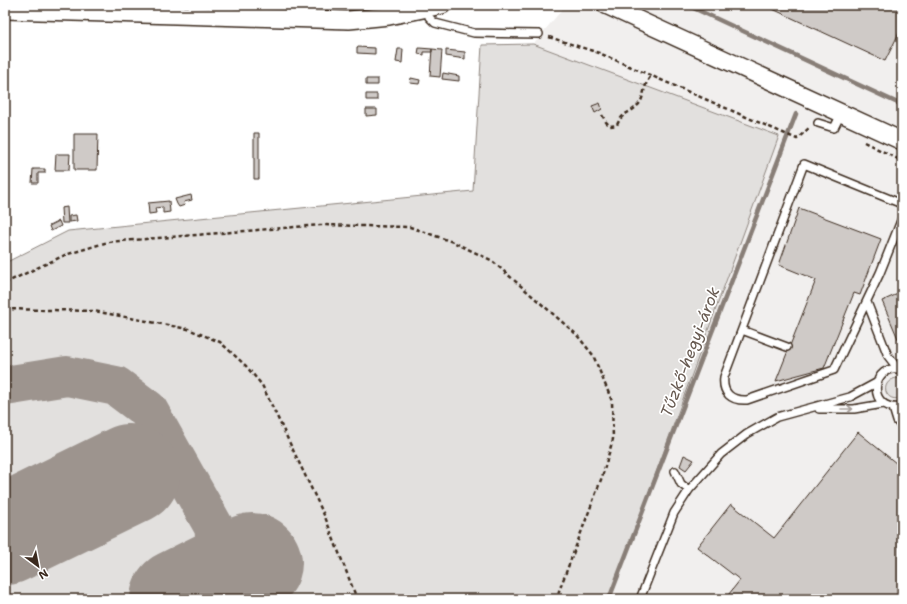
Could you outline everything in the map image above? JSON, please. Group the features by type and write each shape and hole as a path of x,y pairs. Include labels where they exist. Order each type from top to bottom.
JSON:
{"street":[{"path":"606,5 902,141"},
{"path":"5,10 55,8 200,12 230,10 349,20 381,17 424,8"}],"lane":[{"path":"424,8 435,24 474,33 539,34"},
{"path":"818,123 834,128 841,114"},
{"path":"902,204 804,164 723,384 728,395 738,401 747,400 834,370 866,302 902,218"},
{"path":"866,302 888,356 889,369"},
{"path":"742,330 787,347"},
{"path":"888,356 900,369"},
{"path":"883,404 876,394 876,383 881,374 889,369 900,369"},
{"path":"640,599 674,513 689,490 717,458 747,434 777,417 850,397 876,383"},
{"path":"810,409 854,409 883,404 893,408 902,407"},
{"path":"893,408 897,421 902,426"},
{"path":"675,471 681,484 689,490"}],"path":[{"path":"539,34 599,53 797,139 809,127 818,123"},
{"path":"602,115 610,126 617,125 621,116 639,104 647,80 651,76"},
{"path":"862,141 902,161"},
{"path":"5,283 65,255 108,242 320,225 410,227 453,242 491,260 576,334 593,355 612,401 613,439 606,465 556,599"},
{"path":"5,309 94,311 188,329 220,342 246,366 262,385 321,510 357,599"}],"shaded area":[{"path":"246,5 379,5 379,9 332,11 288,10 269,9"},
{"path":"566,5 902,5 902,599 610,599 704,340 533,44"},
{"path":"533,44 779,136 610,599 5,599 5,263 68,231 473,191 482,45"},
{"path":"896,378 902,380 902,397 897,399 888,396 886,392 887,384"}],"building":[{"path":"764,5 902,5 902,27 885,61"},
{"path":"357,47 375,48 375,54 357,53"},
{"path":"419,48 432,49 432,52 424,52 424,55 418,54"},
{"path":"398,49 403,49 402,63 396,62"},
{"path":"432,49 442,50 440,77 430,76"},
{"path":"446,50 465,52 465,59 446,56"},
{"path":"443,73 459,76 459,81 442,79"},
{"path":"411,78 420,80 419,84 410,83"},
{"path":"366,79 378,79 378,85 366,85"},
{"path":"366,94 377,94 377,100 366,100"},
{"path":"600,103 602,109 595,113 592,106"},
{"path":"366,109 377,109 377,115 366,116"},
{"path":"254,133 259,133 259,179 254,179"},
{"path":"74,134 98,134 97,170 74,170"},
{"path":"56,154 70,154 69,170 55,170"},
{"path":"33,169 45,169 45,173 38,173 38,183 32,183"},
{"path":"191,195 192,200 184,202 185,205 179,207 175,199"},
{"path":"169,201 170,212 163,213 163,207 155,208 156,213 149,214 148,203"},
{"path":"67,207 68,223 62,223 61,208"},
{"path":"799,208 881,239 860,295 854,293 824,368 776,381 816,280 779,265"},
{"path":"76,215 77,221 69,222 69,216"},
{"path":"59,221 61,226 51,231 49,226"},
{"path":"902,292 902,348 882,301"},
{"path":"858,432 902,468 902,599 725,599 740,580 697,547 731,504 774,538"},
{"path":"684,455 694,460 686,470 680,466"}],"waterway":[{"path":"687,5 902,105"},
{"name":"Tűzkő-hegyi-árok","path":"609,599 796,114"}],"taxiway":[{"path":"5,386 67,376 116,386 148,410 214,527 221,578"}],"runway":[{"path":"5,535 130,474"},
{"path":"180,599 252,563"}]}
